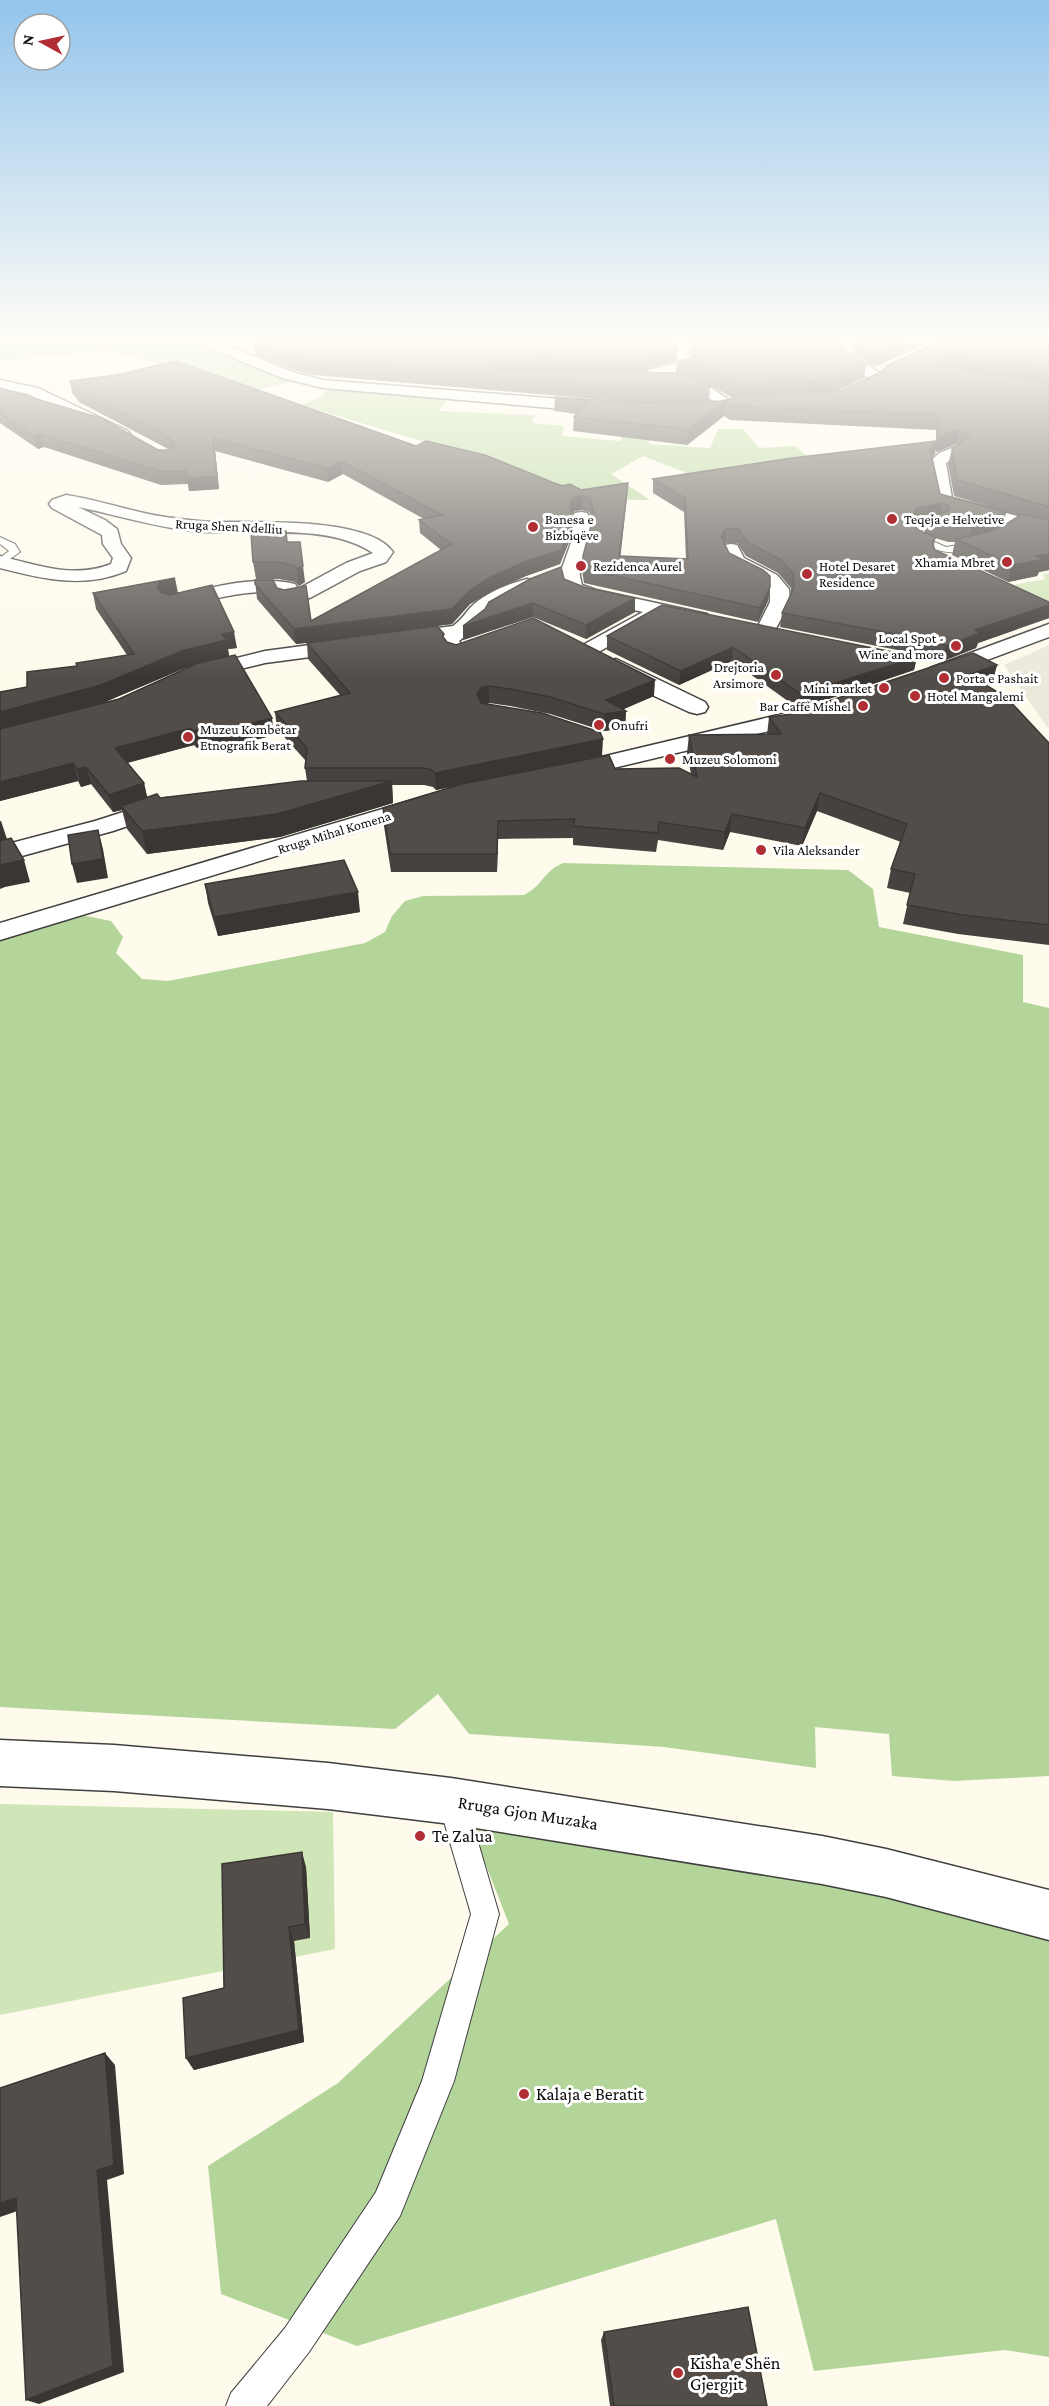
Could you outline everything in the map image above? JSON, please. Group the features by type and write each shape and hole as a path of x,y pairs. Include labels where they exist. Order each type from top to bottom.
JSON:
{"street":[{"path":"949,454 938,462 944,501 1049,531"},
{"name":"Rruga Shen Ndelliu","path":"0,562 40,573 70,576 96,575 119,567 122,558 112,544 111,533 99,524 58,504 66,500 124,514 199,526 336,532 369,542 384,552 379,558 353,567 298,597 286,596 288,588 269,587 172,603"},
{"path":"176,682 210,669 265,657 463,645 477,612 498,597 557,573 582,537 581,517"},
{"path":"731,549 736,561 770,579 779,589 780,602 765,632"},
{"path":"557,573 573,588 591,595 718,622"},
{"path":"659,609 581,647 647,684 697,706"},
{"path":"741,627 785,637"},
{"path":"920,670 941,670 1049,630"},
{"path":"550,776 763,728 827,709"},
{"path":"606,741 643,754"},
{"name":"Rruga Mihal Komena","path":"0,932 447,795 377,794"},
{"path":"0,854 104,826 186,798"},
{"name":"Rruga Gjon Muzaka","path":"0,1763 114,1768 316,1785 452,1801 822,1860 886,1873 1049,1915"}],"lane":[{"path":"940,522 917,527 915,537 945,550 982,544 993,538"},
{"path":"1003,532 1018,523"},
{"path":"0,540 11,546 15,552 0,562"},
{"path":"244,2406 297,2340 388,2204 438,2081 485,1914 452,1801"}],"green space":[{"path":"465,454 805,454 815,462 700,478 643,456 611,474 650,500 584,499 554,481"},
{"path":"1049,573 1049,601 1013,585 1046,579 1042,575"},
{"path":"563,863 848,870 873,889 879,927 1023,955 1023,1002 1049,1008 1049,1776 954,1781 892,1776 889,1734 815,1727 816,1768 664,1747 469,1734 438,1694 395,1729 0,1707 0,940 81,915 111,921 123,937 116,953 142,979 168,981 365,943 385,932 392,916 405,901 423,896 524,895 536,887 551,870"},
{"path":"0,1804 333,1812 335,1949 0,2015"},
{"path":"469,1822 876,1885 1049,1930 1049,2357 1005,2350 814,2371 776,2219 357,2346 221,2294 208,2166 338,2083 509,1924"}],"shaded area":[{"path":"1049,645 1049,727 1047,727 1004,665"}],"building":[{"path":"106,454 215,454 217,476 187,478 186,471 159,471"},
{"path":"275,454 482,454 562,486 570,484 581,490 628,483 619,556 688,559 685,498 653,479 824,454 931,454 940,494 1006,512 972,527 951,528 926,521 927,517 949,511 949,506 942,503 915,509 911,524 924,533 936,537 932,543 935,550 1049,602 1049,605 975,630 980,633 946,646 932,641 782,613 794,588 793,573 780,559 747,542 738,529 726,529 721,536 729,553 763,570 770,576 770,587 760,608 584,569 583,556 594,514 590,498 582,496 575,497 570,502 571,523 561,550 526,561 491,577 470,590 452,609 294,629 255,584 255,580 273,580 277,588 284,590 306,586 311,621 452,544 419,520 442,515 342,461 327,468"},
{"path":"953,454 1049,454 1049,507 957,480"},
{"path":"1022,514 1049,520 1049,554 1036,556 1042,560 1012,565 956,539 988,532"},
{"path":"286,531 287,542 300,542 303,566 297,569 293,565 277,562 253,562 251,533"},
{"path":"561,567 564,579 584,587 635,598 586,625 533,603 463,626 485,609 489,602 530,579"},
{"path":"175,578 160,582 157,587 160,592 170,595 212,585 234,632 222,634 226,640 182,651 101,685 0,712 0,692 27,687 27,672 77,666 76,663 134,654 93,593"},
{"path":"662,605 917,657 801,694 733,647 681,671 607,636"},
{"path":"533,618 655,680 606,700 626,711 604,714 550,697 489,686 481,688 477,694 481,703 542,713 600,732 603,739 435,773 423,768 305,768 307,748 275,712 350,693 307,643 437,626 447,642 456,645"},
{"path":"973,653 997,665 969,675 1006,697 1049,743 1049,925 963,915 907,905 915,874 891,869 907,824 820,793 805,828 732,814 725,832 659,822 658,833 573,826 575,819 498,821 497,854 390,854 383,808 462,784 609,755 615,769 679,768 697,777 689,735 781,734 769,717 828,709 820,704"},
{"path":"235,655 272,718 210,734 205,728 193,731 191,728 115,748 144,783 109,795 86,767 77,769 73,763 0,782 0,729 119,699 198,663"},
{"path":"301,781 392,781 277,814 142,831 121,806 157,794 160,798"},
{"path":"98,830 103,859 72,864 68,835"},
{"path":"11,838 24,860 0,865 0,841"},
{"path":"344,860 358,892 214,917 205,884"},
{"path":"302,1852 305,1924 289,1927 299,2030 186,2058 183,1998 224,1988 222,1864"},
{"path":"105,2053 114,2165 97,2170 113,2366 26,2400 16,2198 0,2203 0,2088"},
{"name":"Kisha e Shën Gjergjit","path":"748,2307 767,2406 614,2406 604,2332"}],"place":[{"name":"Teqeja e Helvetive","path":"892,519"},
{"name":"Banesa e Bizbiqëve","path":"533,527"},
{"name":"Xhamia Mbret","path":"1007,562"},
{"name":"Rezidenca Aurel","path":"581,566"},
{"name":"Hotel Desaret Residence","path":"807,574"},
{"name":"Local Spot - Wine and more","path":"956,646"},
{"name":"Drejtoria Arsimore","path":"776,675"},
{"name":"Porta e Pashait","path":"944,678"},
{"name":"Mini market","path":"884,688"},
{"name":"Hotel Mangalemi","path":"915,696"},
{"name":"Bar Caffë Mishel","path":"863,706"},
{"name":"Onufri","path":"599,725"},
{"name":"Muzeu Kombëtar Etnografik Berat","path":"188,737"},
{"name":"Muzeu Solomoni","path":"670,759"},
{"name":"Vila Aleksander","path":"761,850"},
{"name":"Te Zalua","path":"420,1836"},
{"name":"Kalaja e Beratit","path":"524,2094"},
{"name":"Kisha e Shën Gjergjit","path":"678,2373"}]}
